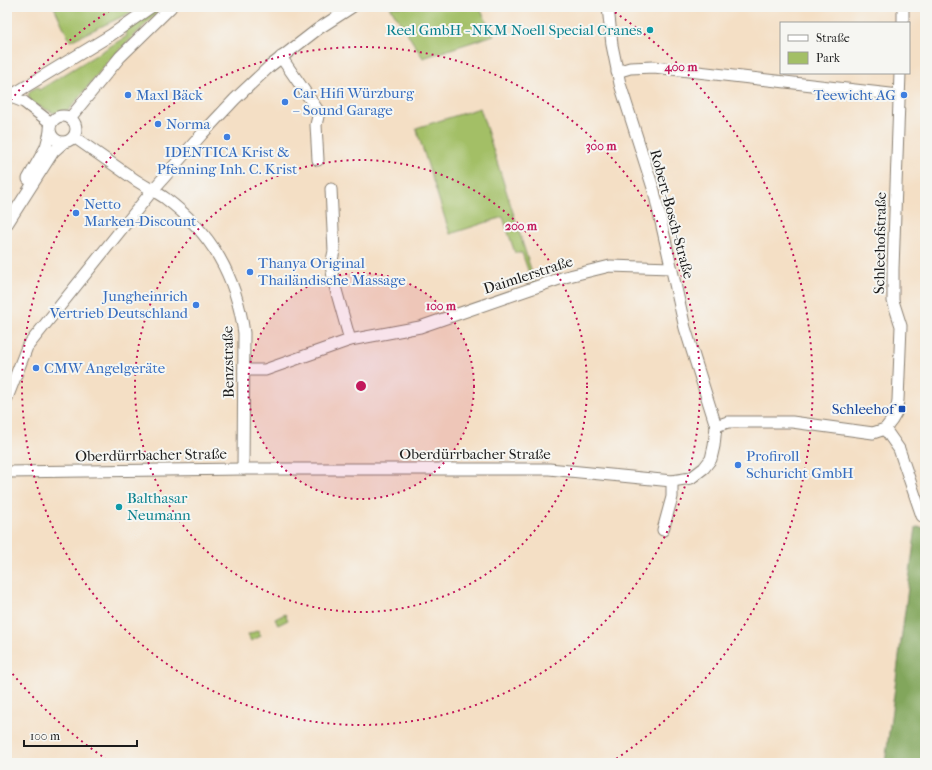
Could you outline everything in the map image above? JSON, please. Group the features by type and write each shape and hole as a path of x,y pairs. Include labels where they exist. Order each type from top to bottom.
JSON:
{"street":[{"path":"8,94 111,35 152,7"},
{"path":"70,118 120,57 171,7"},
{"path":"7,398 27,347 152,191 229,104 281,57 318,29 352,7"},
{"name":"Robert-Bosch-Straße","path":"608,7 617,72 654,191 686,328 716,426"},
{"path":"903,7 903,22"},
{"path":"281,57 319,112 316,126 318,160"},
{"path":"617,72 630,68 654,67 899,95"},
{"name":"Schleehofstraße","path":"885,429 896,413 901,326 893,301 900,74"},
{"path":"7,215 46,147 51,128 59,116 70,118 76,125 74,137 71,140 63,142 56,140 51,128 24,102 8,94"},
{"name":"Benzstraße","path":"74,137 152,191 164,197 205,235 228,273 242,318 244,333 243,469"},
{"path":"7,224 53,152 63,142"},
{"path":"331,189 334,251 331,265 334,283 350,340"},
{"name":"Daimlerstraße","path":"244,370 265,370 350,340 420,327 565,277 610,266 671,268"},
{"path":"716,426 728,422 792,422 852,432 873,433 885,429 899,449 922,516"},
{"name":"Oberdürrbacher Straße","path":"7,472 243,469 549,469 672,481 691,478 704,468 711,459 716,426"},
{"path":"663,530 672,497 672,481"}],"green space":[{"path":"54,7 132,7 134,11 70,41"},
{"path":"158,7 163,7 105,65 69,110 54,113 32,103 28,96 30,91 37,87 39,90 127,36 124,30 146,18"},
{"path":"390,7 479,7 494,35 423,58"},
{"path":"480,108 535,282 532,282 522,253 515,253 503,217 450,234 416,128"},
{"path":"916,527 925,528 925,763 885,763"},
{"path":"285,614 288,620 278,625 275,619"},
{"path":"258,630 261,636 251,641 248,635"}],"place":[{"name":"Reel GmbH - NKM Noell Special Cranes","path":"650,30"},
{"name":"Maxl Bäck","path":"128,95"},
{"name":"Teewicht AG","path":"904,95"},
{"name":"Car Hifi Würzburg – Sound Garage","path":"285,102"},
{"name":"Norma","path":"158,124"},
{"name":"IDENTICA Krist & Pfenning Inh. C. Krist","path":"227,137"},
{"name":"Netto Marken-Discount","path":"76,213"},
{"name":"Thanya Original Thailändische Massage","path":"250,272"},
{"name":"Jungheinrich Vertrieb Deutschland","path":"196,305"},
{"name":"CMW Angelgeräte","path":"36,368"},
{"name":"Schleehof","path":"902,409"},
{"name":"Profiroll Schuricht GmbH","path":"738,465"},
{"name":"Balthasar Neumann","path":"119,507"}]}
